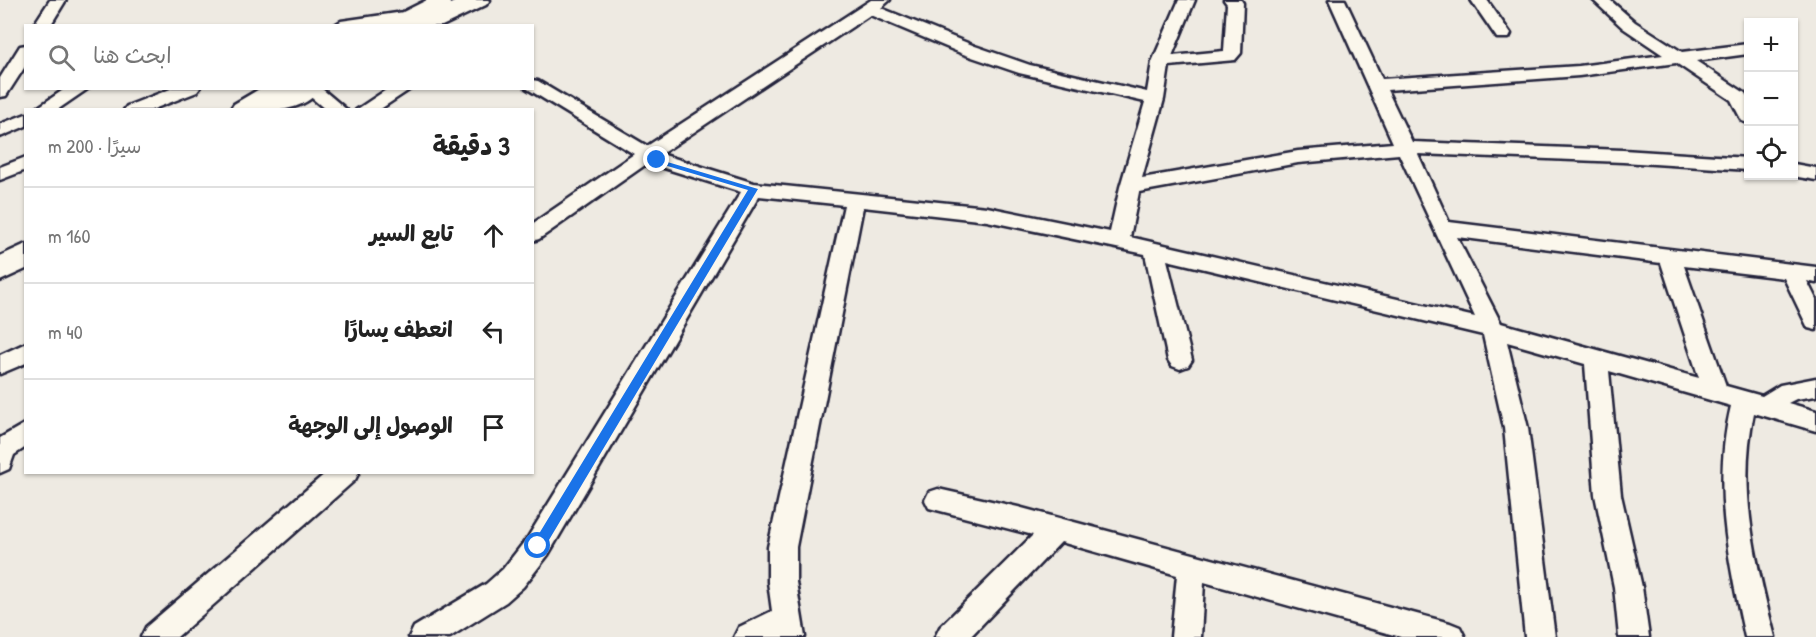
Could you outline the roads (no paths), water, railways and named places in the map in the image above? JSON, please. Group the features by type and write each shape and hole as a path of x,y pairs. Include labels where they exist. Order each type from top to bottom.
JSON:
{"main road":[{"path":"405,23 446,0"},
{"path":"405,23 478,0"},
{"path":"246,108 277,90"},
{"path":"275,108 305,90"},
{"path":"0,249 24,236"},
{"path":"0,270 24,256"}],"street":[{"path":"42,24 58,0"},
{"path":"1119,241 1130,187 1155,99 1161,62 1187,0"},
{"path":"1161,62 1229,56 1232,53 1234,23 1235,3 1232,0"},
{"path":"1337,0 1442,228 1493,329 1516,428 1540,637"},
{"path":"1479,0 1503,34"},
{"path":"1601,0 1629,26 1739,97 1744,107"},
{"path":"534,233 646,155 875,4 969,50 1025,69 1155,99"},
{"path":"384,24 405,23"},
{"path":"1376,85 1579,71 1744,50"},
{"path":"0,92 24,53"},
{"path":"534,86 646,155 696,174 753,189 987,214 1119,241 1493,329 1816,421"},
{"path":"46,108 77,90"},
{"path":"138,108 186,90"},
{"path":"311,90 335,108"},
{"path":"368,108 400,90"},
{"path":"0,131 24,120"},
{"path":"1130,187 1298,157 1405,148 1623,156 1744,164"},
{"path":"0,174 24,164"},
{"path":"1798,171 1816,174"},
{"path":"424,637 496,593 513,578 538,546 753,189"},
{"path":"749,637 788,628 782,582 782,547 855,199"},
{"path":"1442,228 1816,275"},
{"path":"1154,249 1180,360"},
{"path":"1670,256 1716,393"},
{"path":"1791,272 1816,322"},
{"path":"0,365 24,353"},
{"path":"1596,359 1608,495 1628,587 1634,637"},
{"path":"1760,637 1743,559 1736,508 1733,457 1755,404 1787,392 1816,387"},
{"path":"7,453 24,435"},
{"path":"156,637 344,474"},
{"path":"938,500 1002,514 1450,637"},
{"path":"950,637 1055,530"},
{"path":"1186,637 1191,567"}]}
